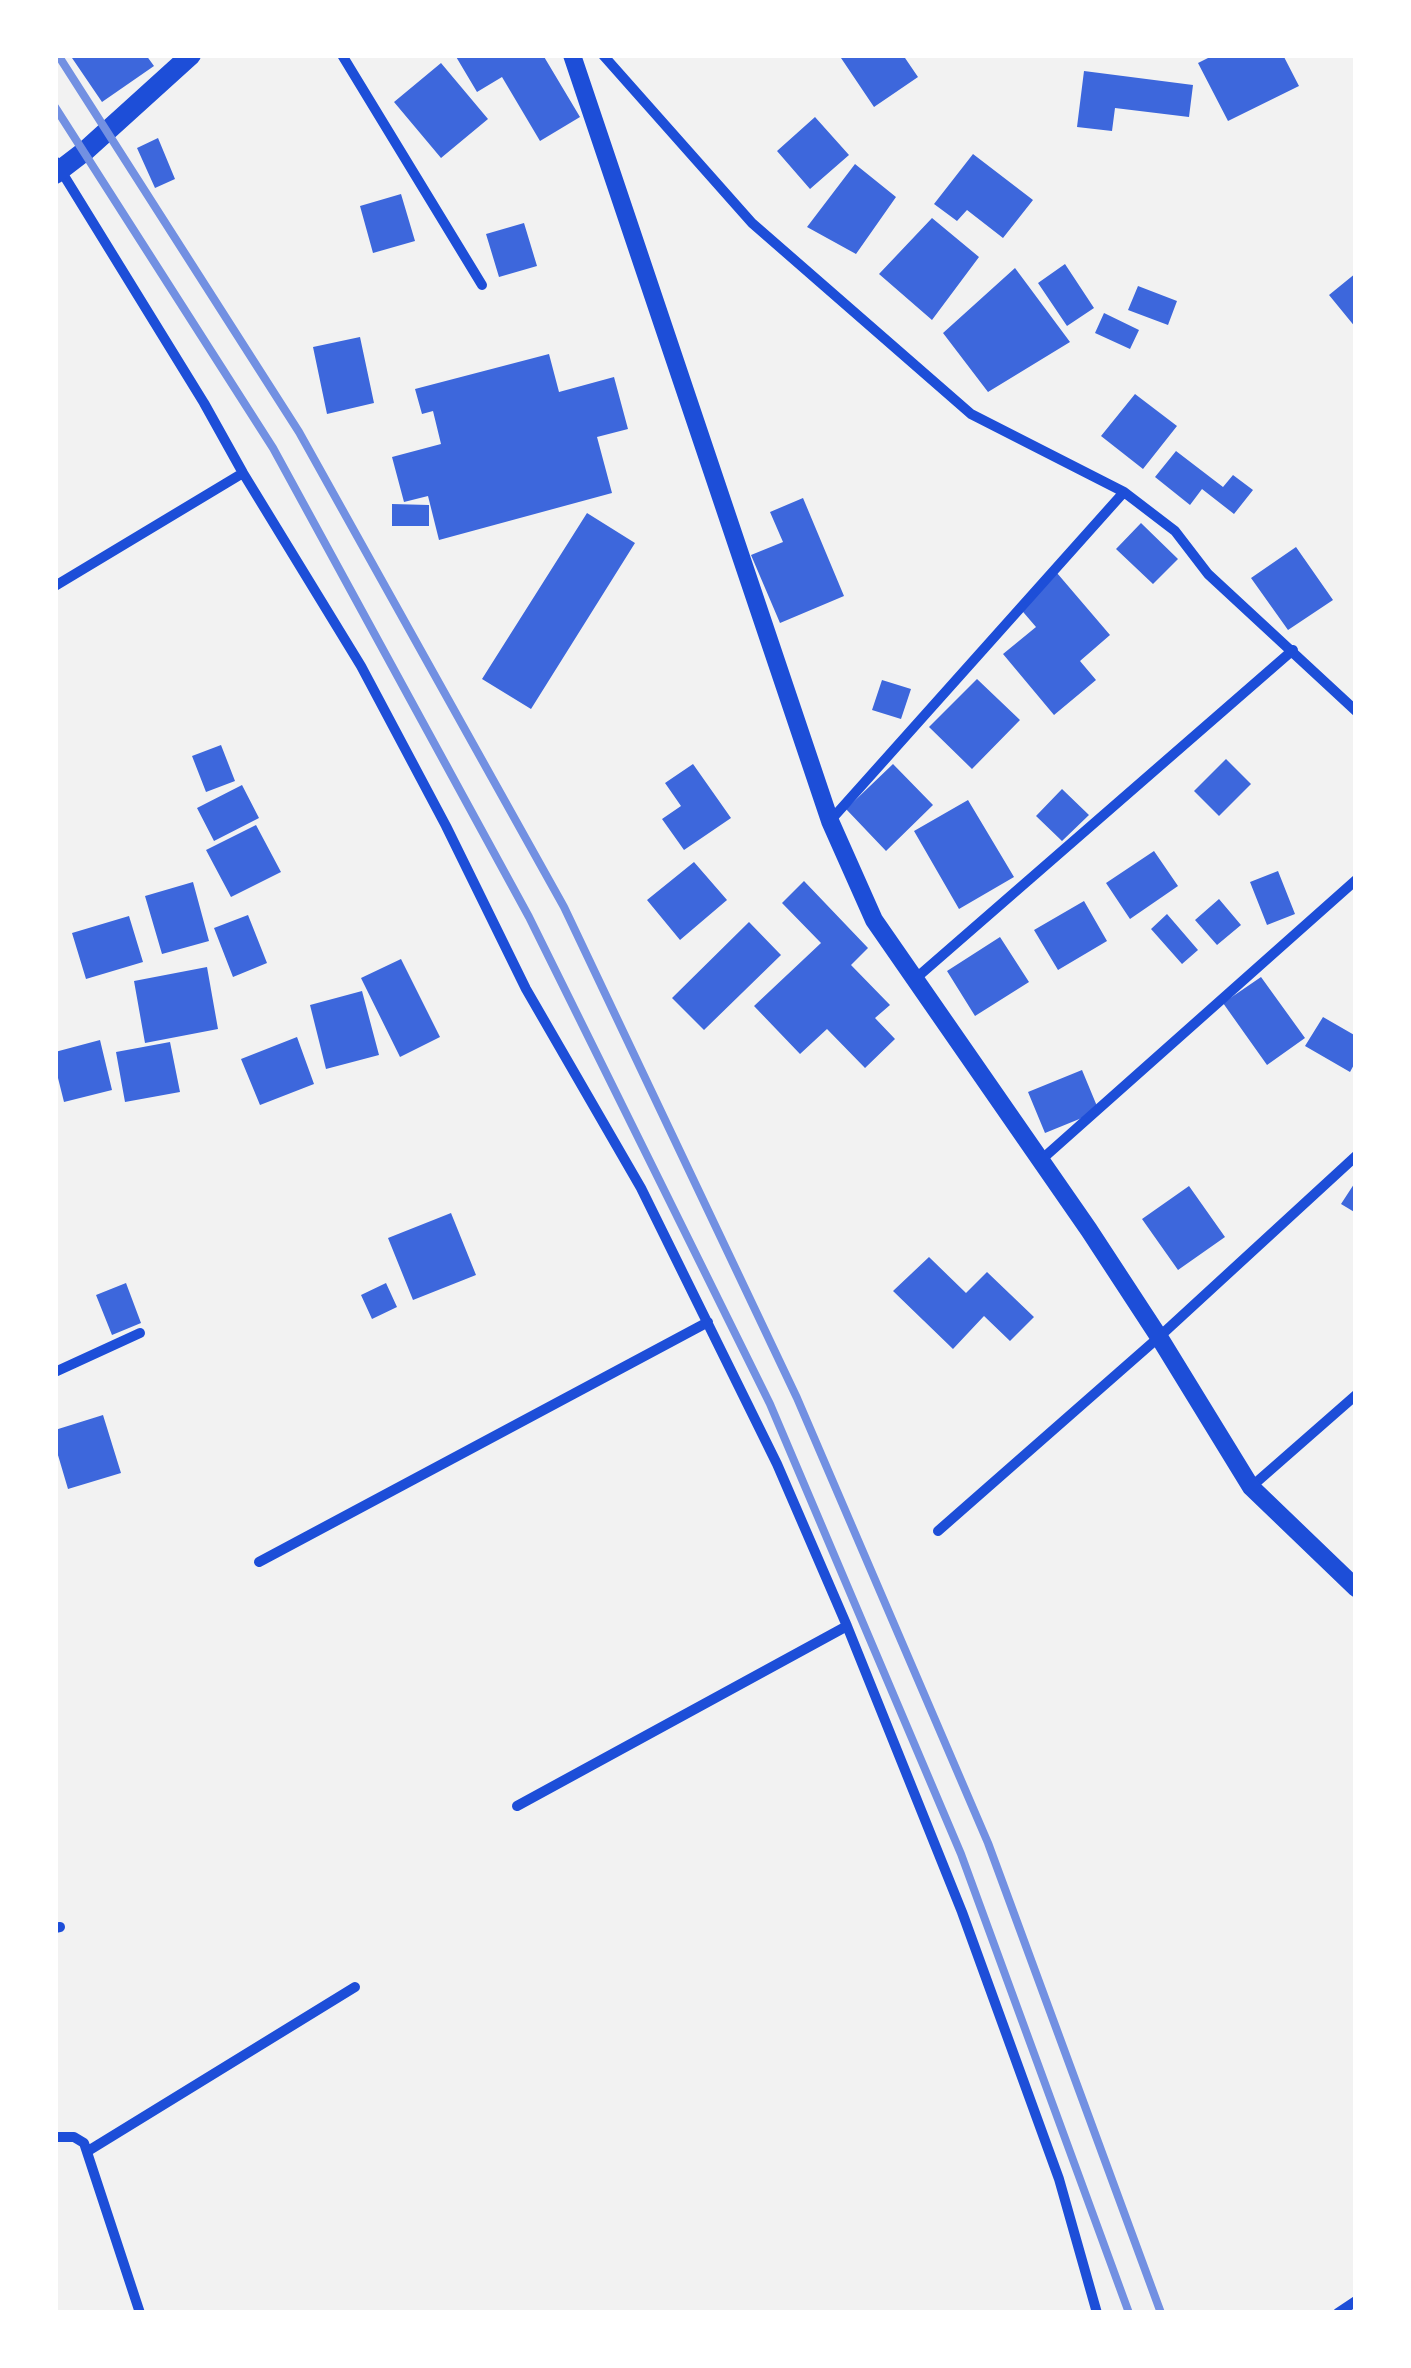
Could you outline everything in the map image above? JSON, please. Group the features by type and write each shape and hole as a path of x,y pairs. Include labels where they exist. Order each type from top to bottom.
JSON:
{"main road":[{"path":"57,168 85,151 191,55"}],"street":[{"path":"342,55 482,285"},
{"path":"572,55 830,821 874,920 1041,1160 1159,1337 1252,1487 1356,1588"},
{"path":"603,55 752,223 970,414 1124,492 1175,531 1208,574 1356,710"},
{"path":"57,168 361,666 526,989 641,1188 778,1464 969,1930 1059,2179 1097,2313"},
{"path":"55,586 243,473"},
{"path":"830,821 1124,492"},
{"path":"916,979 1293,650"},
{"path":"1041,1160 1356,880"},
{"path":"938,1531 1159,1337 1356,1156"},
{"path":"259,1562 708,1322"},
{"path":"55,1372 140,1332"},
{"path":"1252,1487 1356,1395"},
{"path":"517,1806 846,1626"},
{"path":"88,2151 355,1987"},
{"path":"55,2137 74,2137 88,2151 140,2313"},
{"path":"1338,2313 1356,2301"}],"building":[{"path":"70,55 146,55 154,66 102,102"},
{"path":"455,55 543,55 580,117 540,141 502,77 477,92"},
{"path":"839,55 903,55 918,77 874,107"},
{"path":"1214,55 1283,55 1299,86 1228,121 1198,63"},
{"path":"441,63 488,119 441,158 394,102"},
{"path":"1084,71 1193,85 1189,117 1115,108 1112,131 1077,127"},
{"path":"815,117 849,155 810,189 777,151"},
{"path":"158,138 175,179 155,188 137,148"},
{"path":"973,154 1033,200 1003,238 967,210 957,221 934,204"},
{"path":"855,164 896,197 856,254 807,227"},
{"path":"401,194 415,241 373,253 360,206"},
{"path":"932,218 979,257 932,320 879,274"},
{"path":"524,223 537,266 499,277 486,234"},
{"path":"1065,264 1094,308 1067,326 1038,283"},
{"path":"1015,268 1070,342 988,392 943,333"},
{"path":"1356,273 1356,328 1329,295"},
{"path":"1138,286 1177,301 1168,325 1128,310"},
{"path":"1104,313 1139,330 1130,349 1095,333"},
{"path":"360,337 374,403 327,414 313,347"},
{"path":"549,354 559,392 614,377 628,429 597,437 612,493 439,540 428,496 404,502 392,457 441,444 433,411 422,414 415,389"},
{"path":"1135,394 1177,426 1143,469 1101,436"},
{"path":"1176,451 1223,487 1233,475 1253,490 1234,514 1202,489 1190,505 1155,477"},
{"path":"803,498 844,596 780,623 751,555 783,542 770,512"},
{"path":"392,504 429,505 429,526 392,526"},
{"path":"587,513 635,543 531,709 482,679"},
{"path":"1141,523 1178,559 1153,584 1116,549"},
{"path":"1296,547 1333,600 1288,630 1251,578"},
{"path":"1057,573 1110,635 1080,661 1096,680 1054,715 1003,654 1036,627 1018,606"},
{"path":"977,679 1020,720 972,769 929,727"},
{"path":"882,680 911,689 901,719 872,710"},
{"path":"221,745 235,781 206,792 192,756"},
{"path":"1226,759 1251,784 1219,816 1194,791"},
{"path":"693,764 731,818 684,850 662,819 681,806 665,783"},
{"path":"893,764 933,805 886,851 846,809"},
{"path":"242,785 259,818 214,841 197,808"},
{"path":"1062,789 1089,815 1062,841 1036,816"},
{"path":"968,800 1014,877 959,909 914,831"},
{"path":"256,825 281,872 231,897 206,850"},
{"path":"1154,851 1178,886 1130,919 1106,883"},
{"path":"694,862 727,900 680,940 647,900"},
{"path":"1278,871 1295,914 1267,925 1250,882"},
{"path":"804,881 868,948 851,965 890,1005 875,1018 895,1039 865,1068 827,1029 800,1054 754,1006 821,943 782,903"},
{"path":"193,882 209,941 162,954 145,896"},
{"path":"1219,899 1241,925 1217,945 1195,920"},
{"path":"1084,901 1107,941 1058,970 1034,930"},
{"path":"1167,914 1198,950 1182,964 1151,929"},
{"path":"248,915 267,963 233,977 214,928"},
{"path":"129,916 143,962 86,979 72,933"},
{"path":"749,922 781,955 704,1030 672,998"},
{"path":"1000,937 1029,982 975,1016 947,971"},
{"path":"401,959 440,1037 400,1057 361,978"},
{"path":"207,967 218,1029 145,1043 134,981"},
{"path":"1261,977 1305,1038 1267,1065 1223,1003"},
{"path":"362,991 379,1055 326,1069 310,1005"},
{"path":"1323,1017 1356,1036 1356,1061 1350,1072 1305,1046"},
{"path":"297,1037 314,1084 260,1105 241,1059"},
{"path":"100,1040 112,1090 64,1102 55,1052"},
{"path":"170,1042 180,1092 125,1102 116,1052"},
{"path":"1082,1070 1099,1111 1045,1133 1028,1092"},
{"path":"1356,1181 1356,1213 1341,1204"},
{"path":"1189,1186 1225,1237 1178,1270 1142,1219"},
{"path":"451,1213 476,1275 413,1300 388,1238"},
{"path":"929,1257 966,1293 987,1272 1034,1317 1010,1341 984,1316 953,1349 893,1291"},
{"path":"126,1283 141,1323 112,1335 96,1295"},
{"path":"386,1283 397,1307 372,1319 361,1295"},
{"path":"103,1415 121,1473 68,1489 55,1445 55,1430"}],"railway":[{"path":"58,55 299,432 564,907 797,1398 988,1843 1161,2313"},
{"path":"55,107 273,448 529,917 770,1404 961,1854 1129,2313"}]}
